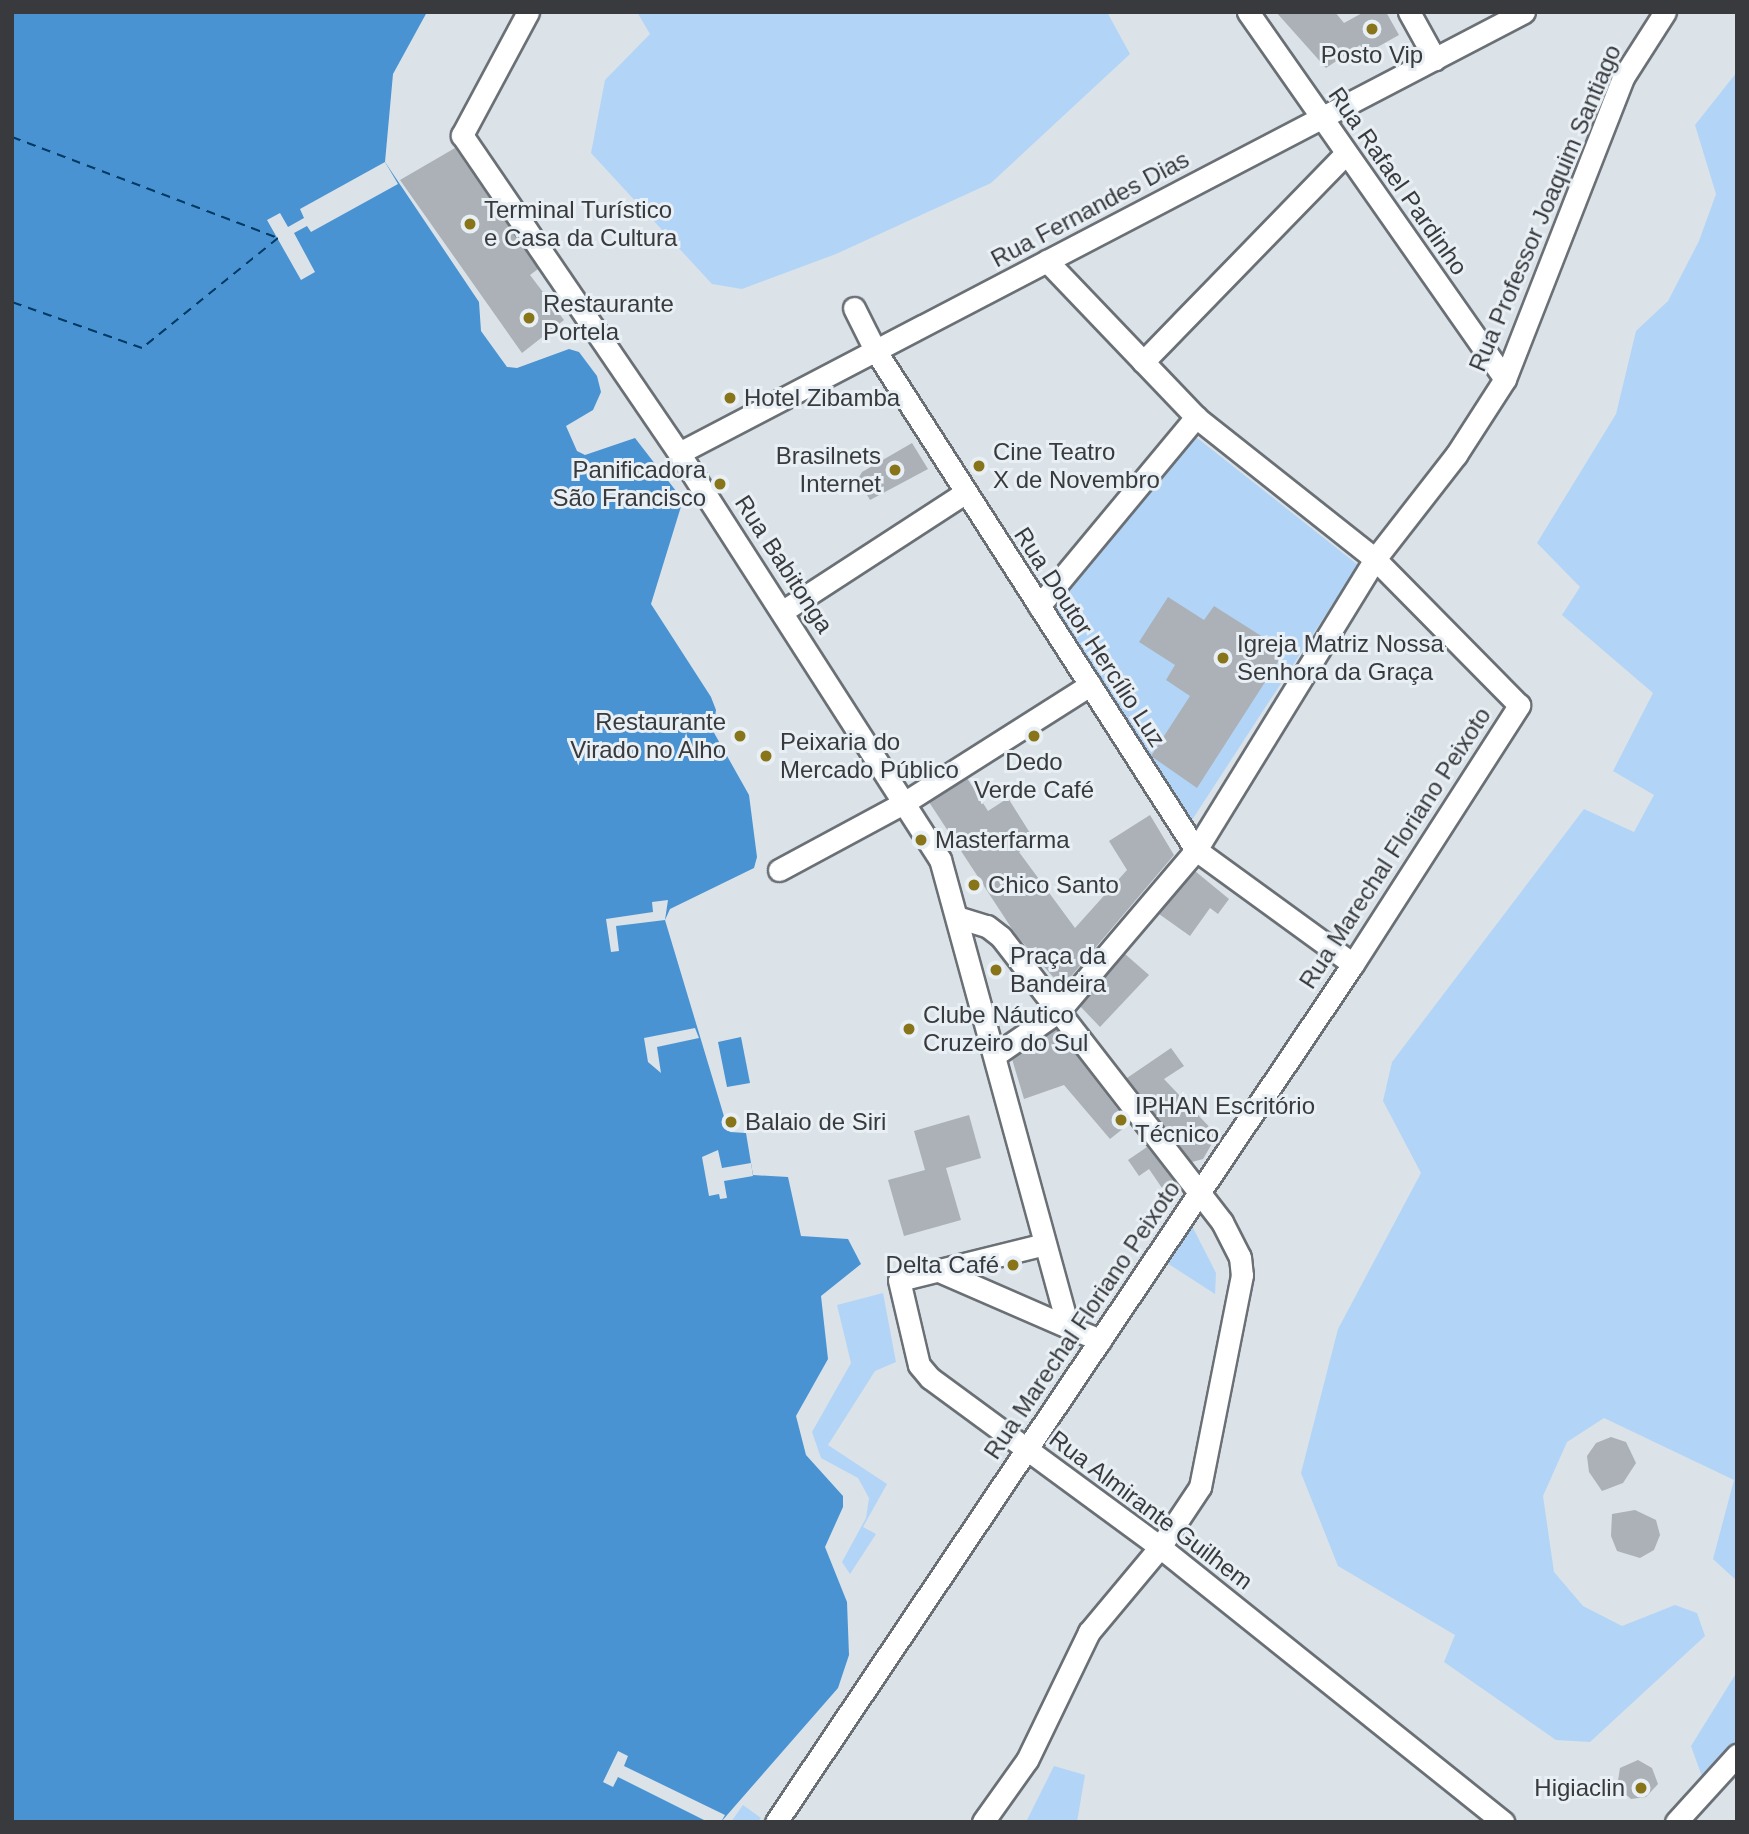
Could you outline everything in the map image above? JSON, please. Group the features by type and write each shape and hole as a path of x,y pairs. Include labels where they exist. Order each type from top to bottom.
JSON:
{"street":[{"name":"Rua Babitonga","path":"528,12 462,135 679,453 907,801 940,859 960,918 1069,1327"},
{"name":"Rua Rafael Pardinho","path":"1248,12 1505,379"},
{"path":"1409,12 1434,59"},
{"name":"Rua Fernandes Dias","path":"679,453 1524,12"},
{"name":"Rua Professor Joaquim Santiago","path":"1059,1011 1196,850 1375,559 1456,455 1505,379 1624,76 1665,12"},
{"path":"1143,362 1346,153"},
{"path":"1047,261 1196,417 1375,559"},
{"name":"Rua Doutor Hercílio Luz","path":"853,308 876,350 1196,850"},
{"path":"1039,606 1196,417"},
{"path":"783,611 966,492"},
{"name":"Rua Marechal Floriano Peixoto","path":"776,1822 1353,964 1519,705 1375,559"},
{"path":"779,870 907,801 1090,685"},
{"path":"1196,850 1353,964"},
{"path":"960,918 987,926 1001,937 1200,1192 1232,1237 1242,1275 1200,1487 1160,1547 1084,1640 1027,1760 983,1822"},
{"path":"995,1055 1059,1011"},
{"name":"Rua Almirante Guilhem","path":"1045,1244 899,1280 919,1365 1026,1449 1160,1547 1503,1822"},
{"path":"937,1270 1100,1340"},
{"path":"1676,1822 1737,1755"}],"shaded area":[{"path":"637,12 1107,12 1130,54 991,183 836,254 742,289 712,284 591,153 605,80 650,34"},
{"path":"1737,72 1737,1581 1713,1559 1734,1480 1604,1418 1567,1442 1543,1496 1554,1572 1583,1606 1622,1626 1675,1605 1697,1613 1705,1636 1590,1742 1556,1740 1444,1662 1455,1635 1338,1566 1301,1473 1338,1329 1421,1173 1383,1101 1392,1062 1584,809 1634,832 1654,795 1613,771 1653,693 1562,615 1580,587 1537,543 1616,414 1636,331 1668,301 1699,241 1716,194 1695,125"},
{"path":"1196,437 1358,565 1192,820 1055,608"},
{"path":"1190,1222 1216,1273 1215,1294 1164,1261"},
{"path":"883,1293 896,1362 875,1371 828,1445 887,1484 863,1527 876,1534 850,1574 842,1562 866,1518 869,1498 858,1478 821,1458 812,1432 851,1363 837,1305"},
{"path":"1737,1672 1737,1746 1704,1782 1691,1746"},
{"path":"1054,1766 1085,1775 1077,1822 1026,1822"},
{"path":"743,1805 761,1818 758,1822 731,1822"}],"water":[{"path":"12,12 427,12 393,74 385,162 479,302 481,331 507,367 517,368 569,349 579,352 597,376 601,392 593,410 566,426 577,451 585,455 635,438 683,500 651,604 711,697 716,710 713,731 749,795 757,857 754,868 670,909 665,920 726,1123 730,1132 746,1133 753,1175 788,1177 801,1236 848,1239 861,1264 821,1296 828,1359 796,1416 806,1455 843,1496 843,1507 825,1547 847,1602 849,1655 838,1688 721,1822 12,1822"},
{"path":"741,1037 750,1083 727,1087 718,1042"}],"pier":[{"path":"385,162 398,184 311,232 307,226 294,233 315,272 301,280 267,220 280,213 288,227 304,218 300,209"},
{"path":"668,900 665,920 616,926 619,951 611,952 606,919 653,912 652,902"},
{"path":"695,1028 699,1038 657,1047 661,1073 648,1062 644,1038"},
{"path":"718,1150 722,1168 751,1163 753,1176 724,1181 727,1198 720,1199 719,1194 709,1196 702,1157"},
{"path":"618,1751 628,1756 624,1766 725,1815 721,1822 708,1822 618,1777 613,1787 603,1782"}],"building":[{"path":"1276,12 1335,12 1344,23 1364,12 1386,12 1399,35 1365,54 1360,45 1326,68"},
{"name":"Terminal Turístico e Casa da Cultura","path":"455,148 538,269 530,275 564,320 522,353 400,180"},
{"name":"Brasilnets Internet","path":"912,443 928,469 870,500 858,479 862,472"},
{"name":"Igreja Matriz Nossa Senhora da Graça","path":"1168,597 1204,620 1214,606 1285,651 1197,788 1151,756 1190,696 1166,680 1175,665 1139,642"},
{"path":"967,778 988,811 1008,798 1035,841 1019,852 1075,928 1127,870 1109,841 1150,815 1174,855 1062,987 1016,935 929,802"},
{"path":"1195,871 1229,899 1218,914 1210,908 1190,936 1159,914"},
{"path":"1125,954 1149,975 1100,1027 1080,1006"},
{"path":"1056,1029 1129,1124 1110,1139 1064,1085 1024,1099 1012,1059"},
{"path":"1171,1048 1184,1066 1164,1079 1217,1135 1203,1159 1192,1162 1127,1078"},
{"path":"969,1115 981,1158 946,1168 961,1220 904,1236 888,1180 925,1170 914,1131"},
{"path":"1147,1147 1173,1180 1162,1188 1149,1169 1139,1176 1128,1160"},
{"path":"1611,1437 1626,1442 1636,1463 1623,1483 1602,1491 1589,1472 1587,1456 1596,1443"},
{"path":"1635,1510 1656,1520 1660,1535 1654,1550 1640,1558 1617,1551 1611,1536 1612,1514"},
{"path":"1638,1760 1652,1768 1658,1784 1646,1797 1631,1799 1617,1787 1620,1768"}],"ferry route":[{"path":"12,137 278,238 142,348 12,302"}],"place":[{"name":"Posto Vip","path":"1372,29"},
{"name":"Terminal Turístico e Casa da Cultura","path":"470,224"},
{"name":"Restaurante Portela","path":"529,318"},
{"name":"Hotel Zibamba","path":"730,398"},
{"name":"Cine Teatro X de Novembro","path":"979,466"},
{"name":"Brasilnets Internet","path":"895,470"},
{"name":"Panificadora São Francisco","path":"720,484"},
{"name":"Igreja Matriz Nossa Senhora da Graça","path":"1223,658"},
{"name":"Restaurante Virado no Alho","path":"740,736"},
{"name":"Dedo Verde Café","path":"1034,736"},
{"name":"Peixaria do Mercado Público","path":"766,756"},
{"name":"Masterfarma","path":"921,840"},
{"name":"Chico Santo","path":"974,885"},
{"name":"Praça da Bandeira","path":"996,970"},
{"name":"Clube Náutico Cruzeiro do Sul","path":"909,1029"},
{"name":"IPHAN Escritório Técnico","path":"1121,1120"},
{"name":"Balaio de Siri","path":"731,1122"},
{"name":"Delta Café","path":"1013,1265"},
{"name":"Higiaclin","path":"1641,1788"}]}
